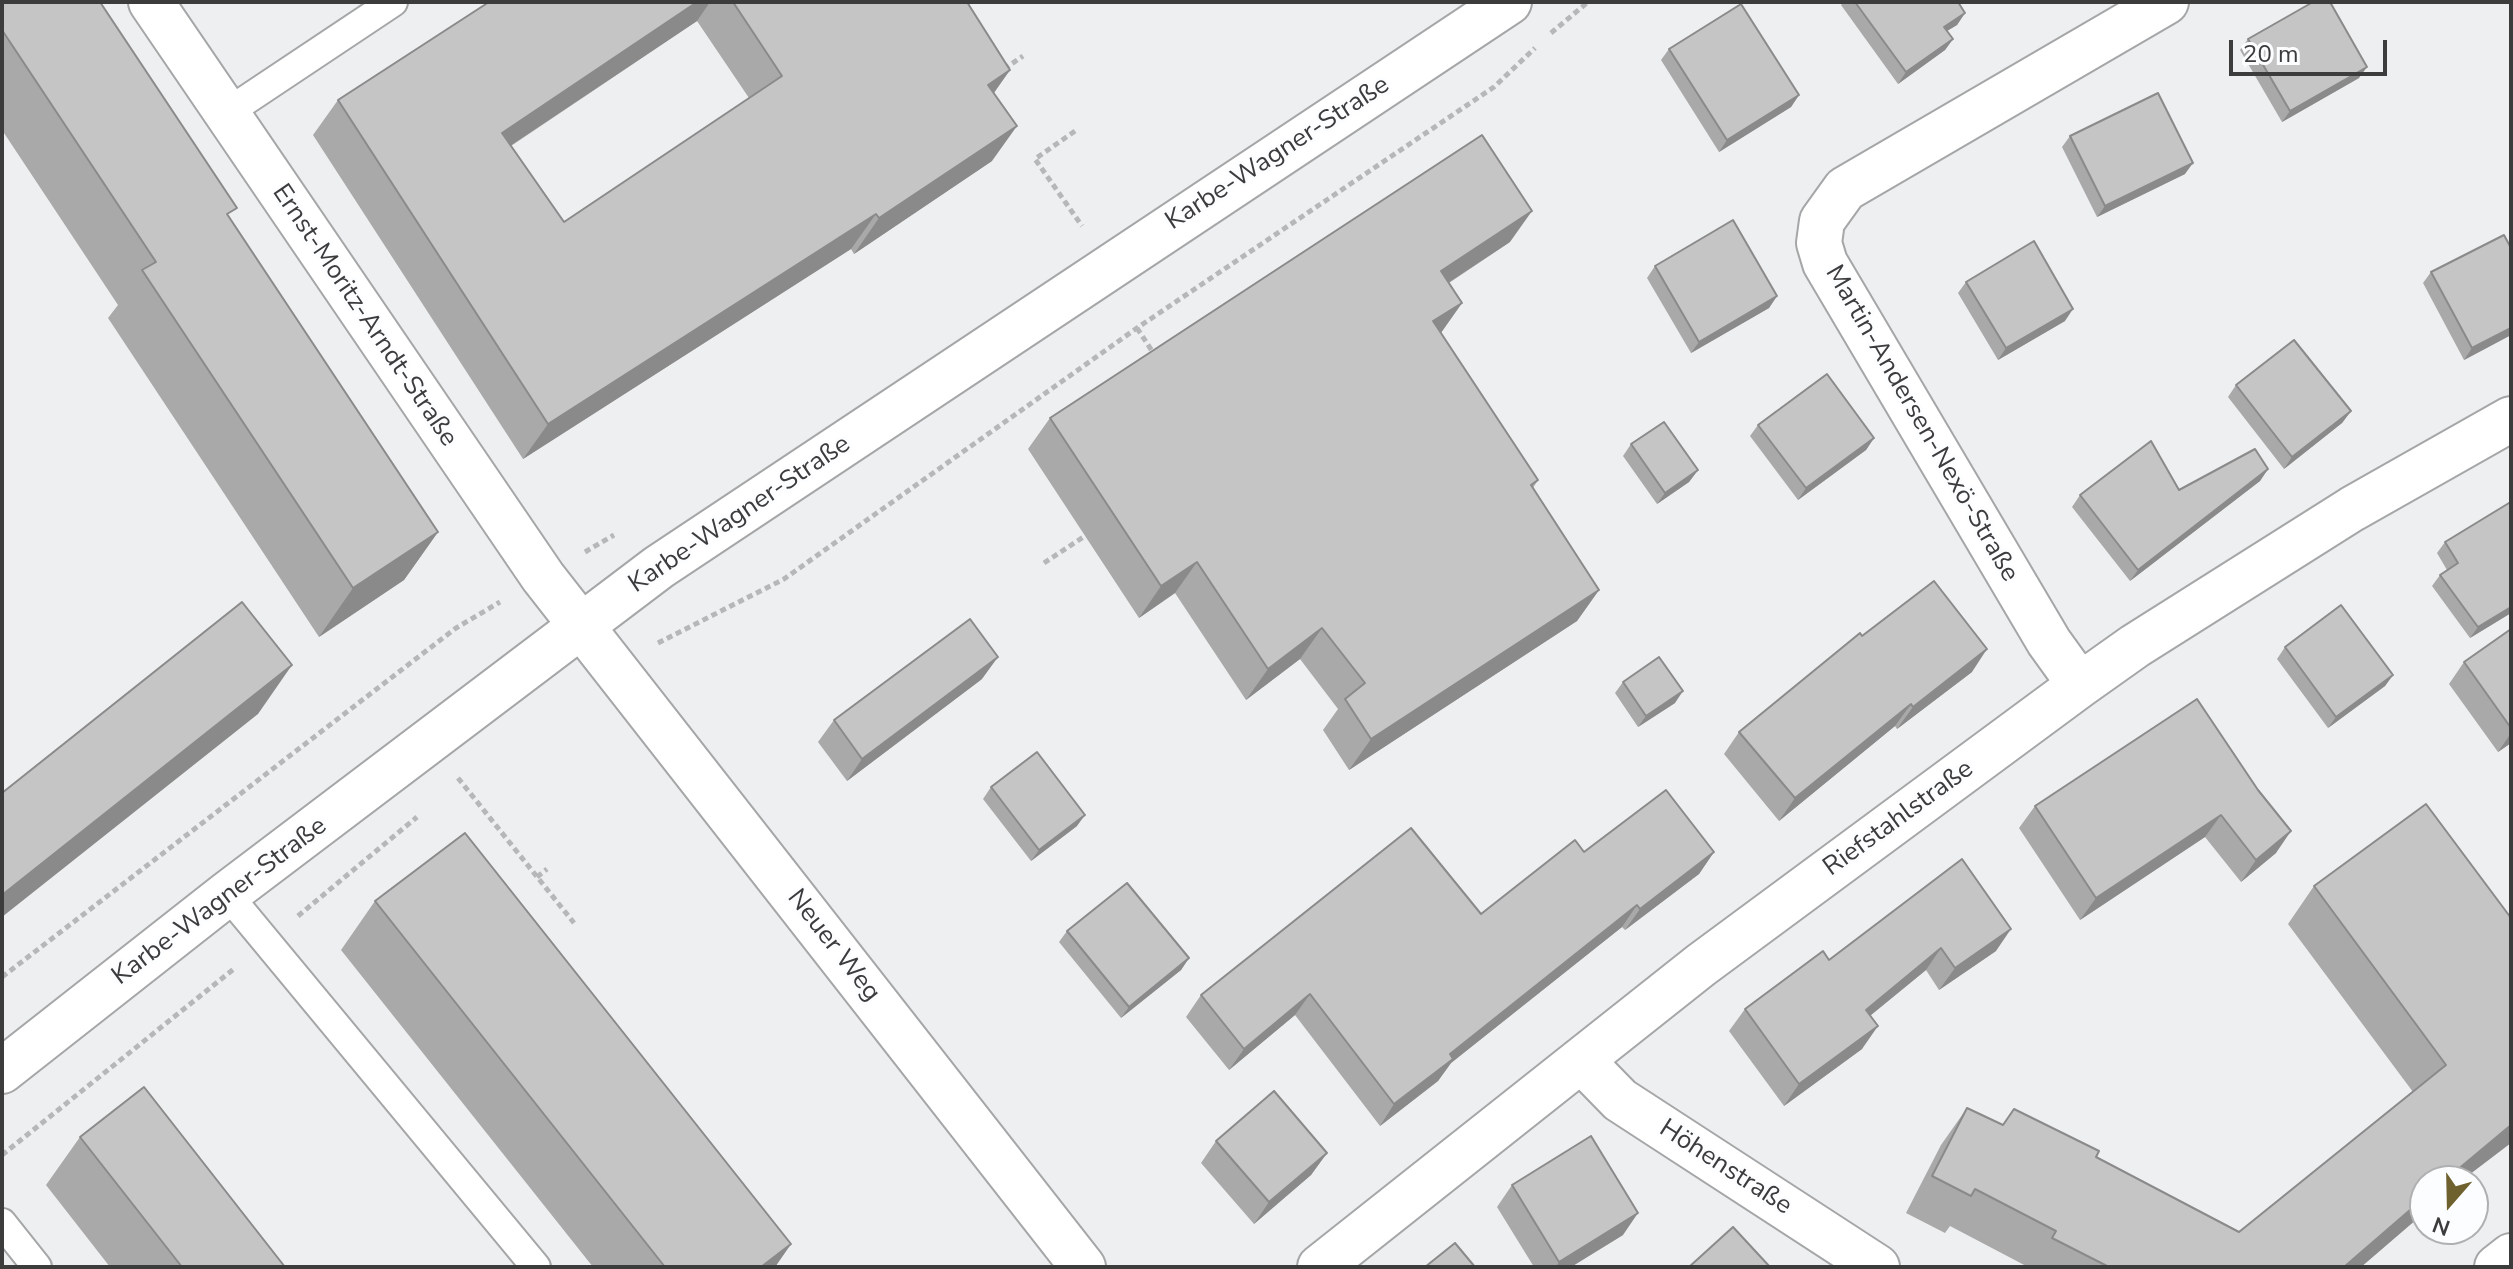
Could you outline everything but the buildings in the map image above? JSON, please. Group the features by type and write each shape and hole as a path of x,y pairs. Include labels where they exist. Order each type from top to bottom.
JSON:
{"street":[{"name":"Ernst-Moritz-Arndt-Straße","path":"151,2 543,577 583,626"},
{"name":"Karbe-Wagner-Straße","path":"2,1071 227,894 659,567 1509,2"},
{"name":"Martin-Andersen-Nexö-Straße","path":"2080,685 2049,642 1825,263 1819,243 1822,221 1845,189 2166,2"},
{"name":"Riefstahlstraße","path":"1320,1267 1701,965 2080,685 2135,646 2352,509 2511,419"},
{"name":"Neuer Weg","path":"583,626 1083,1267"},
{"name":"Höhenstraße","path":"1581,1060 1620,1100 1877,1267"},
{"path":"2497,1267 2511,1256"}],"lane":[{"path":"225,114 393,2"},
{"path":"227,894 536,1267"},
{"path":"2,1223 37,1267"}],"path":[{"path":"616,667 784,579 1137,328 1494,87 1588,2"},
{"path":"999,73 1023,56"},
{"path":"1137,328 1160,363"},
{"path":"1044,563 1085,536"},
{"path":"430,743 574,923"},
{"path":"448,791 473,771"},
{"path":"2,1155 273,950 424,811"},
{"path":"537,877 547,869"}]}
